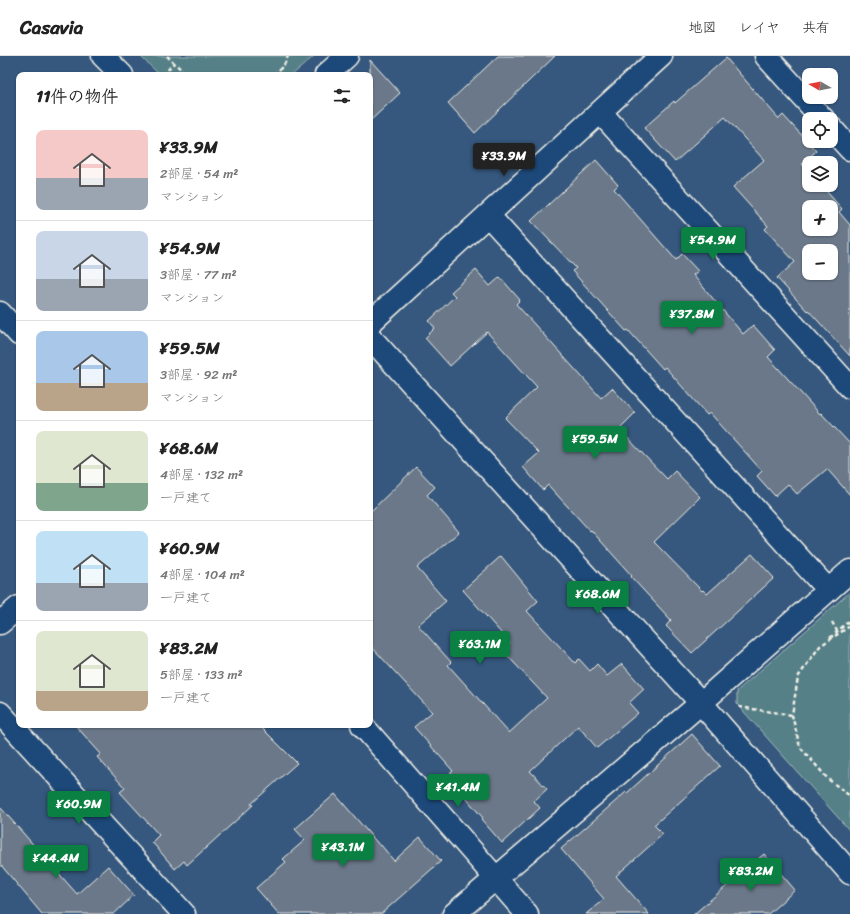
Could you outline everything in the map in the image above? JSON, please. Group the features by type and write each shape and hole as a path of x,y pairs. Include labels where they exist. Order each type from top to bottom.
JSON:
{"street":[{"path":"103,56 119,72"},
{"path":"329,72 347,56"},
{"path":"373,320 661,56"},
{"path":"766,56 817,112"},
{"path":"601,112 850,387"},
{"path":"838,136 850,149"},
{"path":"488,215 828,590"},
{"path":"0,313 16,331"},
{"path":"373,340 701,703 850,873"},
{"path":"454,914 701,703 850,571"},
{"path":"0,623 16,610"},
{"path":"0,713 184,914"},
{"path":"365,728 527,914"}],"path":[{"path":"167,56 184,72"},
{"path":"277,72 284,65 288,56"},
{"path":"166,72 174,63"},
{"path":"850,620 820,646 798,677 792,715 800,747 828,779 850,796"},
{"path":"820,646 850,626"},
{"path":"733,706 792,715"}],"green space":[{"path":"140,56 314,56 295,72 157,72"},
{"path":"850,592 850,831 737,704 737,691"}],"building":[{"path":"498,56 555,56 475,133 448,103"},
{"path":"726,58 779,119 783,115 802,136 802,148 813,148 816,151 811,156 802,156 802,192 827,192 834,200 802,200 802,236 838,236 838,204 842,209 839,212 850,225 850,356 777,278 795,262 765,229 768,226 733,187 764,160 725,117 675,162 644,128 674,101 675,103"},
{"path":"370,60 400,93 373,118 373,72 370,72"},
{"path":"596,160 618,185 614,189 676,260 682,254 698,271 693,275 743,334 753,325 775,350 768,357 820,414 821,413 850,444 850,495 827,469 797,494 788,484 775,496 757,476 762,471 710,413 707,415 665,367 663,369 628,330 626,331 572,271 576,268 531,221"},
{"path":"476,270 490,286 500,277 520,300 516,304 601,398 612,388 635,413 619,429 667,479 675,471 700,497 654,542 702,591 703,590 707,594 752,554 774,578 692,653 666,626 671,620 631,577 632,576 591,530 590,531 548,485 543,490 523,467 539,453 505,418 537,387 487,332 450,366 425,338 435,328 429,321 455,296 451,292"},
{"path":"416,467 435,487 427,495 459,532 417,568 446,601 418,625 451,662 448,665 509,733 547,698 502,650 510,643 463,590 501,556 538,601 527,611 575,663 579,659 590,671 597,664 607,676 622,664 644,689 629,703 638,713 597,748 578,726 530,771 547,789 534,801 540,808 502,843 447,776 453,771 414,727 432,712 373,648 373,509"},
{"path":"78,728 262,728 297,763 251,804 253,805 187,865 184,861 175,869 152,842 159,835 120,792 125,788 97,757 101,754"},
{"path":"692,734 720,766 654,825 663,834 616,876 649,914 586,914 604,899 561,849 626,792 627,793"},
{"path":"335,794 394,861 420,837 441,861 381,914 279,914 256,888 286,862 283,859 305,840 295,829"},
{"path":"0,807 77,894 108,866 134,895 114,914 42,914 0,864"},
{"path":"764,854 795,890 768,914 694,914"}]}
